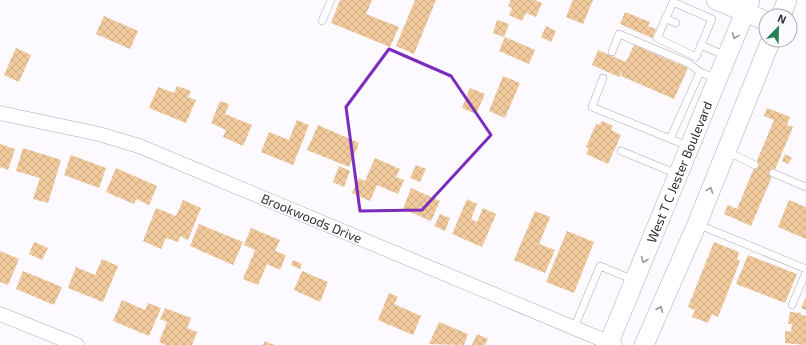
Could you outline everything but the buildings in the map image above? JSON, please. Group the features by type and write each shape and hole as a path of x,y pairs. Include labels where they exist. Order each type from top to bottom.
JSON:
{"main road":[{"path":"716,0 747,6 758,15"},
{"name":"West T C Jester Boulevard","path":"611,344 635,280 690,147 690,121 700,98 718,79 747,6"},
{"path":"644,345 697,224 768,48"}],"street":[{"name":"Brookwoods Drive","path":"0,113 99,134 139,146 611,344"},
{"path":"0,314 77,345"}],"lane":[{"path":"322,21 331,0"},
{"path":"674,1 712,19 702,34 701,45 696,56 656,38 674,1"},
{"path":"665,18 676,23"},
{"path":"612,52 619,34 688,63 700,72 718,79"},
{"path":"701,45 726,57"},
{"path":"700,72 700,98"},
{"path":"603,78 592,107 690,147"},
{"path":"670,139 690,121"},
{"path":"621,151 679,175"},
{"path":"726,151 755,165"},
{"path":"773,173 806,186"},
{"path":"697,224 806,270 792,305"},
{"path":"574,328 600,266 635,280"}],"highlighted area":[{"path":"389,49 451,76 491,135 422,210 360,211 346,107"}]}
